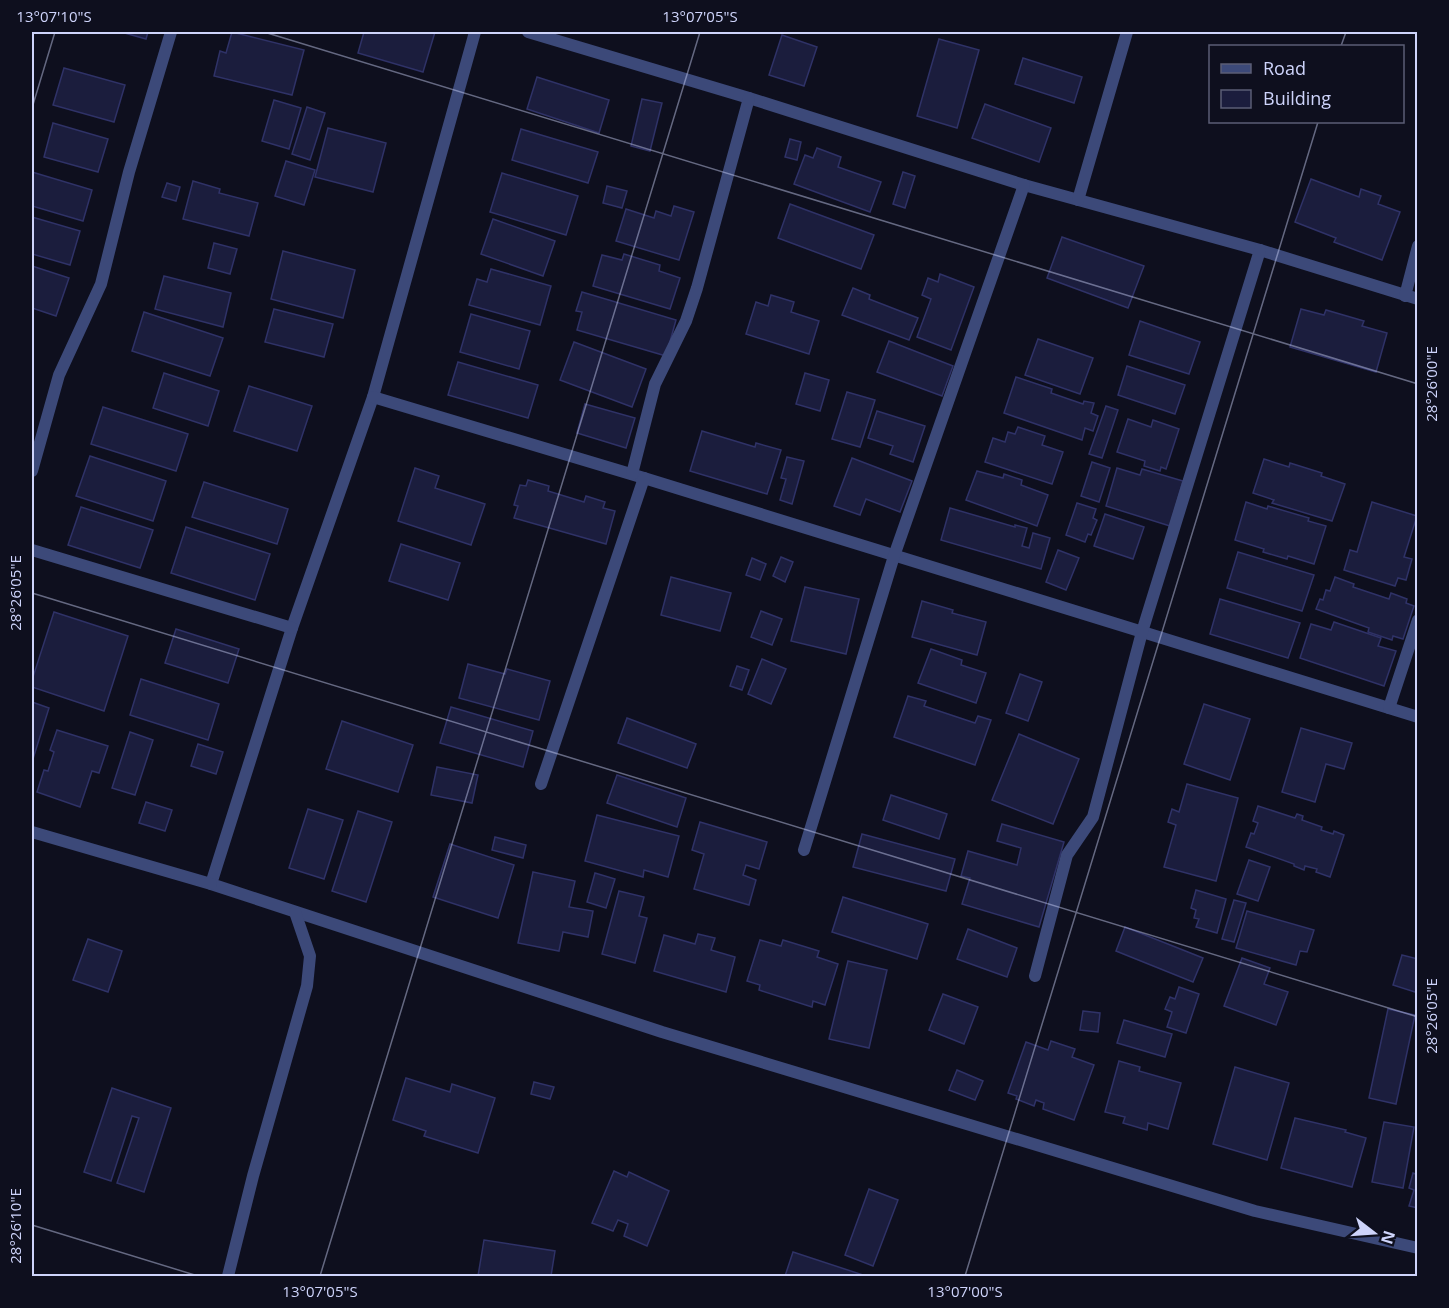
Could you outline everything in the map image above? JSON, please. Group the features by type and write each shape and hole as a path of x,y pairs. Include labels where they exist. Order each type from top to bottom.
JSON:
{"street":[{"path":"32,471 59,375 101,284 129,172 171,32"},
{"path":"211,884 292,628 374,397 475,32"},
{"path":"528,32 749,98 1024,185 1260,250 1412,297 1418,246"},
{"path":"1078,200 1127,32"},
{"path":"540,784 638,476 655,384 686,321 697,288 749,98"},
{"path":"804,850 894,556 1024,185"},
{"path":"1035,976 1067,855 1093,818 1142,632 1260,250"},
{"path":"374,397 638,476 1418,717"},
{"path":"32,550 292,628"},
{"path":"1389,708 1418,620"},
{"path":"32,832 211,884 662,1032 1255,1211 1418,1248"},
{"path":"228,1276 253,1176 307,986 310,956 295,912"}],"building":[{"path":"121,32 148,32 146,39"},
{"path":"232,32 304,50 292,95 214,76 220,51 226,53"},
{"path":"364,32 435,32 423,72 358,53"},
{"path":"782,35 817,47 804,86 769,75"},
{"path":"939,39 979,50 957,128 917,116"},
{"path":"1023,58 1082,77 1074,103 1015,84"},
{"path":"64,68 125,85 114,122 53,105"},
{"path":"537,77 609,100 599,133 527,109"},
{"path":"642,99 662,103 650,151 631,146"},
{"path":"274,100 301,108 289,149 262,141"},
{"path":"985,104 1051,128 1039,162 972,138"},
{"path":"307,107 325,113 310,160 292,154"},
{"path":"53,123 108,139 98,172 44,157"},
{"path":"328,128 386,143 373,192 315,177"},
{"path":"521,129 598,152 588,183 512,160"},
{"path":"790,139 801,142 797,160 785,157"},
{"path":"817,148 841,157 838,167 881,182 870,212 794,184 805,155 813,158"},
{"path":"286,161 315,170 304,205 275,196"},
{"path":"32,172 92,190 83,221 32,206"},
{"path":"903,172 915,176 905,208 893,204"},
{"path":"502,173 578,196 566,235 490,212"},
{"path":"1311,179 1359,197 1361,189 1381,196 1378,204 1400,212 1382,260 1334,242 1336,238 1295,222"},
{"path":"193,181 220,189 219,193 258,203 249,236 183,219"},
{"path":"167,183 180,187 176,201 162,197"},
{"path":"607,186 627,191 622,208 603,203"},
{"path":"790,204 874,235 861,269 778,238"},
{"path":"674,206 694,212 679,260 616,241 626,209 654,218 656,211 671,216"},
{"path":"32,217 80,231 70,265 32,254"},
{"path":"493,219 555,241 543,276 481,254"},
{"path":"1062,237 1144,266 1128,308 1047,278"},
{"path":"214,243 237,249 230,274 208,268"},
{"path":"283,251 355,270 343,318 271,299"},
{"path":"624,254 660,265 659,271 680,278 670,309 593,286 602,255 622,260"},
{"path":"32,266 69,278 56,316 32,308"},
{"path":"491,269 551,286 540,325 469,305 477,279 487,282"},
{"path":"940,274 974,287 951,350 917,337 931,299 922,295 928,278 938,282"},
{"path":"164,276 231,293 223,327 155,309"},
{"path":"853,288 870,295 869,299 918,318 909,340 842,315"},
{"path":"582,292 676,320 666,356 577,330 582,312 576,311"},
{"path":"771,295 794,302 791,312 819,321 809,354 746,334 756,302 768,306"},
{"path":"274,309 333,324 324,357 265,342"},
{"path":"1301,309 1324,315 1326,310 1364,321 1362,326 1387,333 1376,372 1290,347"},
{"path":"144,312 223,338 210,376 132,351"},
{"path":"471,314 530,331 519,369 460,352"},
{"path":"1140,321 1200,342 1189,374 1129,355"},
{"path":"1038,339 1093,358 1080,394 1025,375"},
{"path":"889,341 953,366 942,396 877,372"},
{"path":"574,342 646,369 632,407 560,380"},
{"path":"458,362 538,385 528,418 448,395"},
{"path":"1127,366 1185,385 1175,414 1118,395"},
{"path":"164,373 219,391 208,426 153,408"},
{"path":"805,373 829,380 820,411 796,404"},
{"path":"1016,377 1052,389 1051,393 1083,404 1084,401 1094,403 1091,413 1098,416 1093,431 1085,428 1082,440 1004,413"},
{"path":"249,386 312,406 297,451 234,431"},
{"path":"847,392 875,400 860,447 832,439"},
{"path":"585,404 635,418 626,448 577,433"},
{"path":"1106,406 1118,410 1102,458 1089,454"},
{"path":"103,407 188,434 176,471 91,444"},
{"path":"877,411 925,426 913,462 890,454 893,446 868,438"},
{"path":"1128,419 1151,427 1153,420 1179,429 1166,469 1161,467 1160,471 1144,466 1145,461 1117,452"},
{"path":"1018,427 1045,436 1042,445 1063,452 1052,484 985,462 993,438 1005,442 1008,432 1015,434"},
{"path":"702,431 755,447 756,443 781,450 767,494 690,471"},
{"path":"90,456 166,481 153,521 76,496"},
{"path":"787,457 804,461 792,504 780,500 786,479 781,478"},
{"path":"852,458 912,481 900,512 866,499 860,515 834,506"},
{"path":"1264,459 1289,467 1290,463 1322,473 1321,476 1345,484 1332,521 1272,503 1274,500 1253,493"},
{"path":"1092,462 1110,468 1099,502 1081,496"},
{"path":"415,468 439,476 435,488 485,504 471,545 398,521"},
{"path":"1117,468 1140,475 1142,469 1183,481 1170,526 1106,506"},
{"path":"977,471 1003,478 1004,474 1022,480 1021,485 1048,495 1037,526 966,500"},
{"path":"528,480 549,486 548,491 584,502 586,496 605,502 603,508 615,511 606,544 514,518 518,506 514,505 520,485 526,486"},
{"path":"204,482 288,509 277,544 192,517"},
{"path":"1246,502 1309,518 1308,521 1326,526 1314,564 1288,556 1287,559 1263,552 1264,549 1235,540"},
{"path":"1372,502 1417,516 1404,557 1412,559 1406,580 1398,578 1395,586 1344,570 1350,550 1357,552"},
{"path":"1077,503 1096,509 1093,518 1097,520 1091,535 1088,534 1085,542 1066,535"},
{"path":"81,507 153,530 140,568 68,545"},
{"path":"950,508 1015,527 1015,525 1027,528 1022,546 1029,548 1033,533 1050,538 1041,569 941,540"},
{"path":"1105,514 1144,527 1133,559 1094,546"},
{"path":"186,527 270,554 255,600 171,573"},
{"path":"401,544 460,563 448,600 389,581"},
{"path":"1058,550 1079,558 1066,590 1046,582"},
{"path":"1238,552 1314,575 1302,611 1227,588"},
{"path":"781,557 793,562 785,582 773,576"},
{"path":"752,558 766,564 760,580 746,575"},
{"path":"671,577 731,593 720,631 661,615"},
{"path":"1335,577 1354,584 1353,587 1389,599 1391,593 1407,599 1406,603 1414,606 1403,639 1393,636 1392,640 1368,632 1369,628 1316,609 1320,599 1323,600 1326,590 1330,591"},
{"path":"805,587 859,599 846,654 791,641"},
{"path":"1220,599 1300,623 1288,658 1210,634"},
{"path":"922,601 953,610 952,613 986,622 977,655 912,637"},
{"path":"761,611 782,619 772,645 751,637"},
{"path":"54,612 128,636 104,711 32,687 32,680"},
{"path":"1334,622 1381,638 1378,646 1396,651 1384,686 1300,658 1311,624 1331,630"},
{"path":"176,629 239,649 228,683 165,663"},
{"path":"931,649 962,660 961,665 986,673 976,703 918,683"},
{"path":"762,659 786,669 771,704 748,694"},
{"path":"468,664 505,674 507,669 550,681 539,720 459,698"},
{"path":"737,666 749,670 742,690 730,686"},
{"path":"1020,674 1042,682 1028,721 1006,713"},
{"path":"141,679 219,704 208,740 130,715"},
{"path":"908,696 926,701 924,706 975,723 978,716 991,720 975,765 894,737"},
{"path":"32,702 49,708 32,762"},
{"path":"1204,704 1250,719 1230,780 1184,764"},
{"path":"451,707 533,731 523,767 440,743"},
{"path":"627,718 696,744 687,768 618,743"},
{"path":"342,721 413,745 398,792 326,769"},
{"path":"1301,728 1352,743 1344,769 1326,764 1315,802 1282,792"},
{"path":"57,730 108,746 99,773 92,771 80,807 37,792 44,770 48,771 54,752 50,750"},
{"path":"130,732 153,740 135,795 112,788"},
{"path":"1019,734 1079,759 1053,824 992,800"},
{"path":"198,744 223,752 216,774 191,766"},
{"path":"437,767 478,775 472,803 431,795"},
{"path":"617,775 686,798 677,827 607,803"},
{"path":"1187,784 1238,798 1216,881 1164,867 1176,825 1168,822 1172,809 1179,812"},
{"path":"891,795 947,814 939,839 883,820"},
{"path":"146,802 172,810 165,831 139,823"},
{"path":"1258,806 1295,818 1297,814 1303,816 1302,820 1322,827 1321,830 1344,835 1330,877 1316,872 1317,869 1305,866 1304,870 1294,864 1246,847 1258,823 1253,821"},
{"path":"308,809 343,820 324,879 289,868"},
{"path":"358,811 392,822 366,902 332,891"},
{"path":"597,815 679,836 668,877 644,870 643,877 585,861"},
{"path":"700,822 767,842 759,869 746,865 743,875 756,880 749,905 694,889 704,854 692,850"},
{"path":"1002,824 1064,842 1039,927 962,904 970,878 961,876 968,851 1017,865 1021,848 997,841"},
{"path":"862,834 955,859 946,891 853,867"},
{"path":"495,837 526,845 523,858 492,850"},
{"path":"450,844 514,865 498,918 433,897"},
{"path":"1249,860 1270,867 1258,901 1237,894"},
{"path":"533,872 575,881 569,907 593,911 588,937 563,932 559,951 518,943"},
{"path":"595,873 615,879 606,908 587,902"},
{"path":"1196,890 1226,899 1217,933 1196,927 1199,919 1194,918 1196,910 1191,908"},
{"path":"619,891 644,897 639,916 647,918 635,963 602,954"},
{"path":"843,897 928,924 917,959 832,932"},
{"path":"1234,900 1246,903 1234,942 1222,939"},
{"path":"1247,911 1314,930 1307,952 1300,951 1296,965 1236,948"},
{"path":"1125,927 1203,958 1193,982 1116,951"},
{"path":"968,929 1017,948 1007,977 957,959"},
{"path":"698,934 715,938 711,950 735,957 726,992 654,971 664,935 695,944"},
{"path":"88,939 122,951 108,992 73,980"},
{"path":"760,940 781,946 783,940 819,951 817,957 838,964 825,1005 813,1001 812,1007 759,990 760,985 747,981"},
{"path":"1402,955 1418,959 1418,993 1393,985"},
{"path":"1242,958 1270,968 1264,984 1288,992 1276,1025 1224,1006"},
{"path":"848,961 887,970 869,1048 829,1039"},
{"path":"1179,987 1199,994 1186,1033 1167,1027 1172,1012 1165,1009 1170,997 1175,999"},
{"path":"943,994 978,1007 964,1044 929,1030"},
{"path":"1388,1009 1415,1015 1396,1104 1369,1098"},
{"path":"1083,1011 1100,1013 1098,1032 1080,1030"},
{"path":"1124,1020 1172,1034 1165,1057 1117,1043"},
{"path":"1051,1041 1075,1049 1072,1057 1094,1065 1074,1120 1043,1109 1044,1103 1036,1100 1034,1106 1008,1093 1026,1042 1048,1050"},
{"path":"1119,1061 1140,1067 1139,1071 1181,1083 1168,1129 1148,1123 1147,1130 1123,1123 1125,1117 1105,1112"},
{"path":"1235,1067 1289,1083 1267,1160 1213,1144"},
{"path":"957,1070 983,1081 975,1100 949,1090"},
{"path":"406,1078 450,1092 452,1084 495,1098 478,1153 424,1136 426,1131 393,1120"},
{"path":"534,1082 554,1087 550,1099 531,1094"},
{"path":"112,1088 171,1108 144,1192 117,1183 139,1118 132,1116 111,1181 84,1172"},
{"path":"1295,1118 1346,1130 1345,1132 1366,1138 1352,1187 1281,1168"},
{"path":"1384,1122 1414,1127 1403,1188 1372,1182"},
{"path":"614,1171 627,1177 629,1172 669,1191 647,1246 624,1236 628,1224 618,1220 613,1231 592,1223"},
{"path":"1413,1173 1418,1175 1418,1208 1409,1206 1414,1190 1409,1188"},
{"path":"869,1189 898,1200 873,1266 845,1255"},
{"path":"484,1240 555,1251 551,1276 478,1276"},
{"path":"793,1252 866,1276 785,1276"}]}
